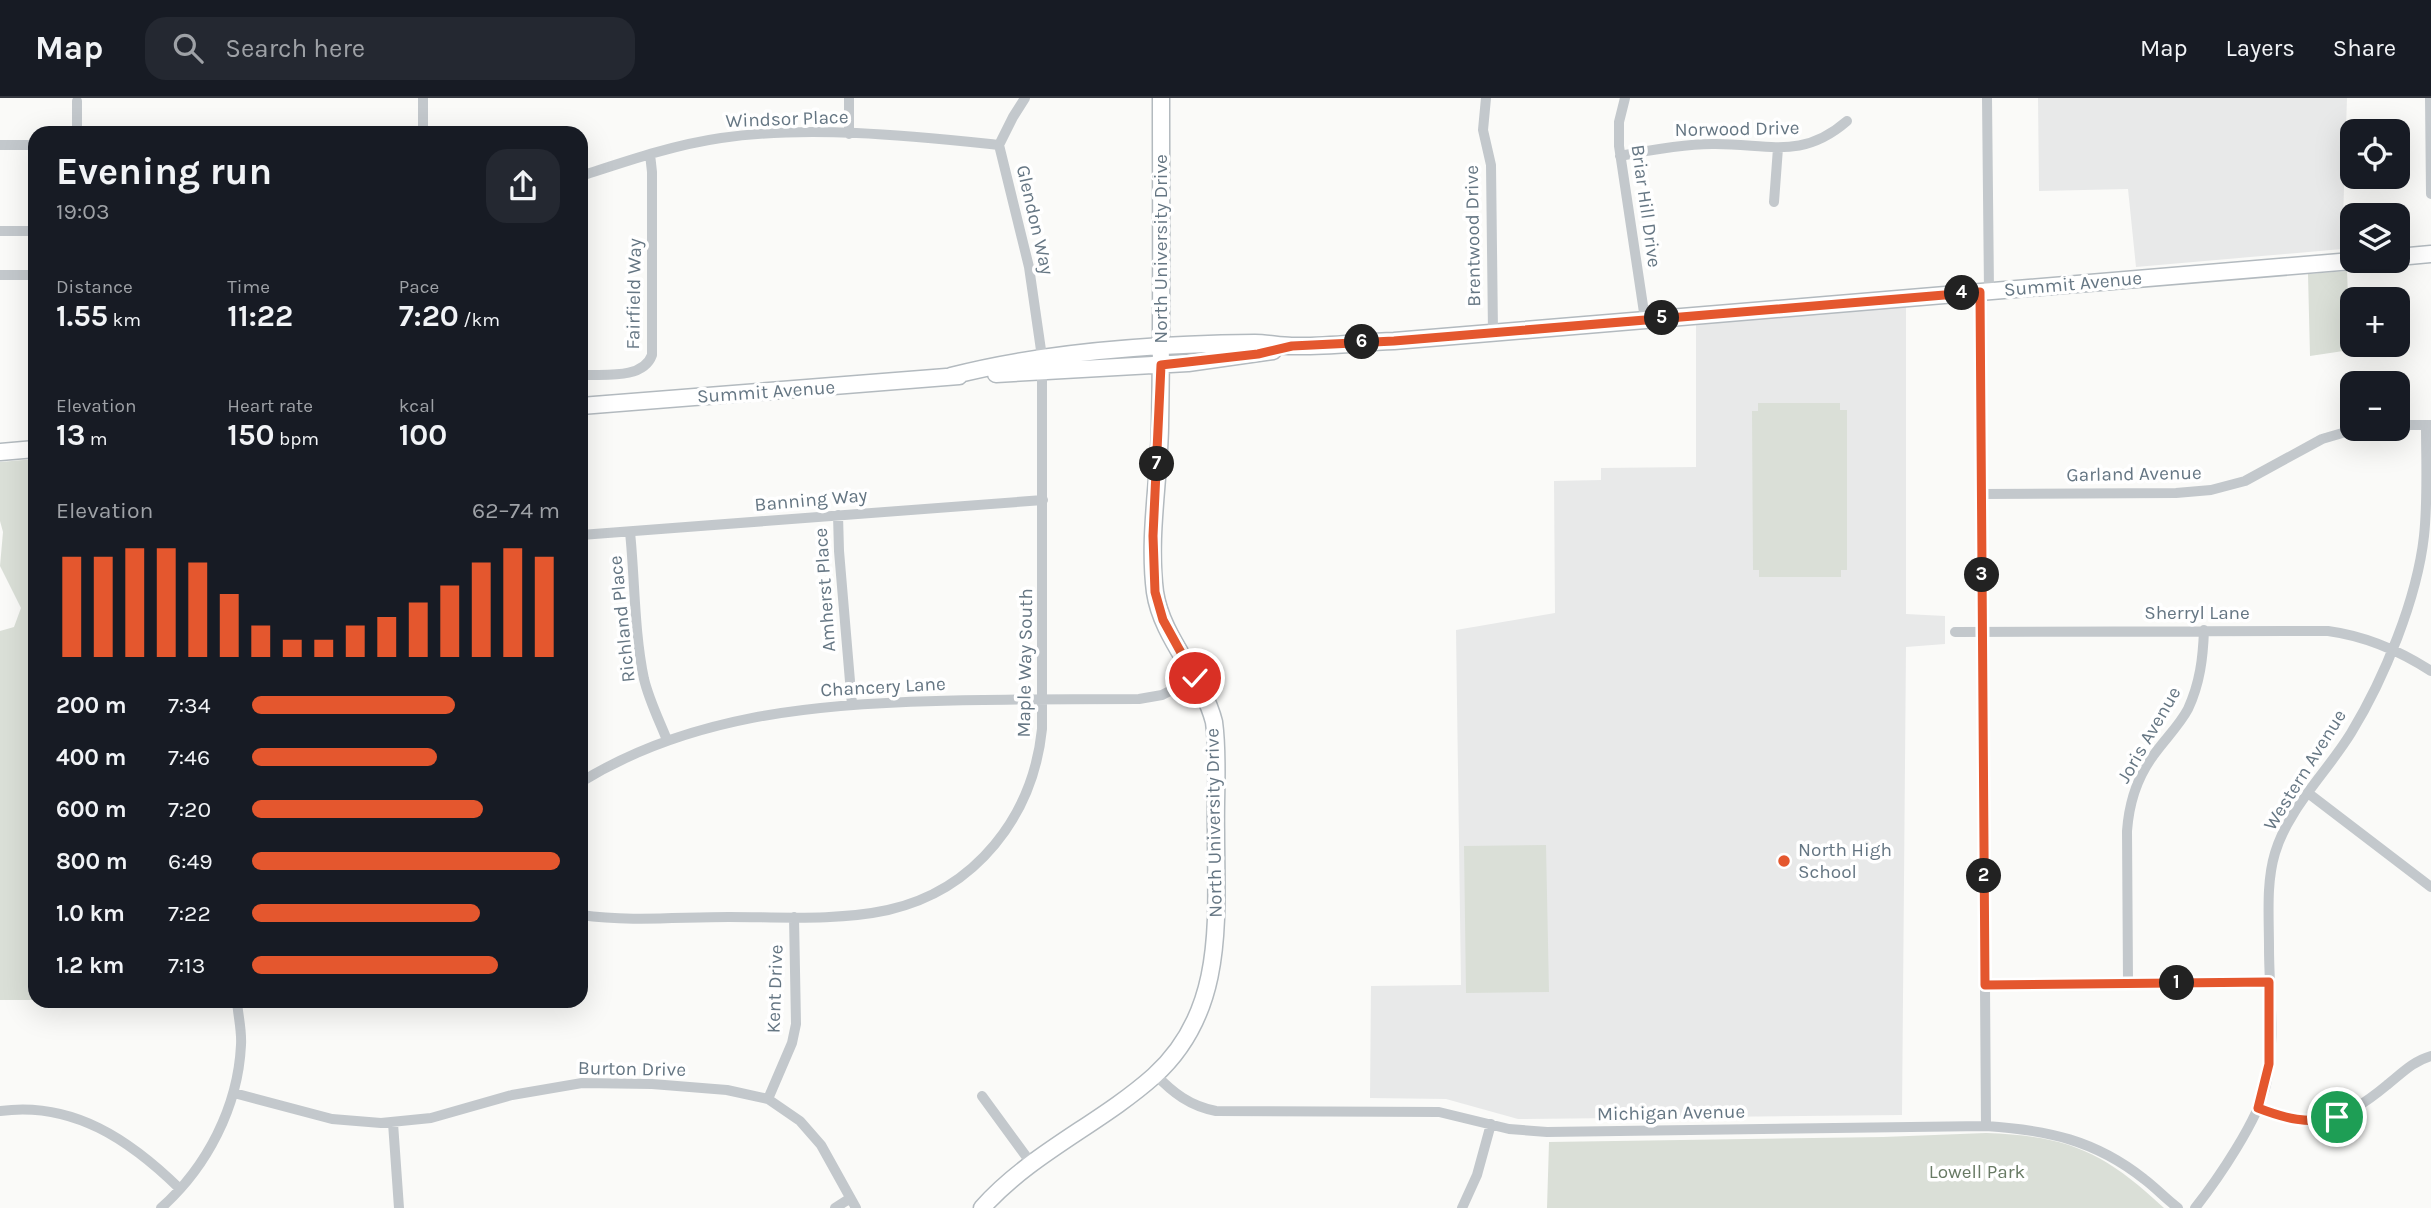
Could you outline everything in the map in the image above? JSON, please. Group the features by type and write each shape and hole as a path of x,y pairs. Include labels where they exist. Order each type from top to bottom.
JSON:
{"main road":[{"name":"North University Drive","path":"982,1208 1031,1163 1156,1074 1195,1018 1214,959 1215,733 1209,705 1163,620 1155,592 1153,536 1161,365 1161,98"},
{"path":"2410,256 2431,254"},
{"name":"Summit Avenue","path":"588,405 951,376 1161,347 1259,343 1292,346 1493,333 2340,262"},
{"name":"Summit Avenue","path":"1042,364 1161,365 1258,354 1292,346"},
{"path":"0,452 28,450"}],"street":[{"path":"423,98 423,126"},
{"path":"849,98 849,134"},
{"name":"Glendon Way","path":"1025,98 999,145 1028,267 1042,364"},
{"name":"Brentwood Drive","path":"1486,98 1483,130 1491,165 1493,333"},
{"name":"Briar Hill Drive","path":"1625,98 1619,122 1620,156 1645,319"},
{"path":"1986,1126 1982,494 1987,98"},
{"path":"2430,98 2431,194"},
{"path":"77,101 78,126"},
{"name":"Norwood Drive","path":"1620,156 1710,144 1778,148 1809,145 1835,133 1847,121"},
{"name":"Windsor Place","path":"588,174 650,154 708,140 754,134 849,134 999,145"},
{"path":"0,145 28,145"},
{"path":"1773,202 1778,148"},
{"name":"Fairfield Way","path":"588,375 635,372 644,368 652,355 650,154"},
{"path":"0,231 28,231"},
{"path":"0,275 28,275"},
{"name":"Maple Way South","path":"588,915 635,918 794,917 873,912 900,907 938,891 974,866 995,845 1011,824 1032,782 1040,755 1043,699 1042,364"},
{"path":"2410,425 2428,425"},
{"name":"Western Avenue","path":"2195,1208 2258,1108 2269,1064 2270,885 2273,862 2285,827 2354,727 2391,649 2413,592 2424,537 2428,425"},
{"name":"Garland Avenue","path":"1982,494 2176,493 2211,490 2251,478 2322,439 2340,434"},
{"name":"Banning Way","path":"588,535 1044,500"},
{"name":"Amherst Place","path":"838,515 852,705"},
{"name":"Richland Place","path":"630,532 638,638 644,676 650,700 667,740"},
{"name":"Joris Avenue","path":"2128,983 2129,811 2146,768 2180,722 2193,696 2202,665 2204,630"},
{"name":"Sherryl Lane","path":"1955,632 2328,631 2391,649 2431,671"},
{"name":"Chancery Lane","path":"588,778 667,740 764,715 852,705 1152,698 1170,692 1195,678"},
{"path":"2308,793 2431,887"},
{"name":"Kent Drive","path":"768,1099 792,1043 796,1024 794,917"},
{"path":"1985,985 2269,982"},
{"path":"161,1208 180,1189 208,1151 234,1093 241,1046 238,1008"},
{"path":"2258,1108 2294,1120 2327,1120 2363,1105 2414,1062 2431,1056"},
{"name":"Michigan Avenue","path":"1156,1074 1169,1089 1185,1100 1202,1109 1216,1111 1431,1111 1528,1131 1548,1132 1986,1126 2045,1131 2091,1146 2122,1163 2178,1208"},
{"name":"Burton Drive","path":"234,1093 332,1119 393,1123 431,1118 539,1089 582,1083 652,1084 727,1090 768,1099 800,1121 821,1145 852,1203"},
{"path":"982,1096 1031,1163"},
{"path":"0,1111 58,1113 101,1128 146,1157 180,1189"},
{"path":"393,1123 399,1208"},
{"path":"1462,1208 1476,1175 1490,1124"},
{"path":"835,1208 852,1203"}],"shaded area":[{"path":"2038,98 2347,98 2346,119 2340,119 2340,189 2344,189 2344,203 2340,203 2340,249 2136,267 2128,189 2039,191"},
{"path":"1906,306 1906,614 1945,616 1945,644 1906,647 1902,1115 1518,1119 1446,1099 1370,1098 1371,986 1461,985 1456,630 1555,613 1554,481 1601,480 1601,468 1696,467 1696,324"}],"green space":[{"path":"2347,273 2348,287 2340,287 2340,352 2310,356 2308,274"},
{"path":"1758,403 1840,403 1840,410 1847,410 1847,570 1841,570 1841,577 1759,577 1759,570 1753,570 1752,411 1758,411"},
{"path":"28,460 28,1000 0,1000 0,631 14,627 21,608 0,566 3,532 0,521 0,462"},
{"path":"1546,845 1549,992 1466,993 1464,846"},
{"name":"Lowell Park","path":"1986,1133 2040,1138 2084,1151 2123,1173 2164,1208 1547,1208 1549,1142"}],"place":[{"name":"North High School","path":"1784,861"}],"route":[{"path":"1195,678 1163,620 1155,592 1153,536 1160,435 1161,365 1258,354 1292,346 1394,341 1980,292 1985,985 2269,982 2269,1064 2266,1085 2258,1108 2294,1120 2327,1120 2337,1117"}]}
